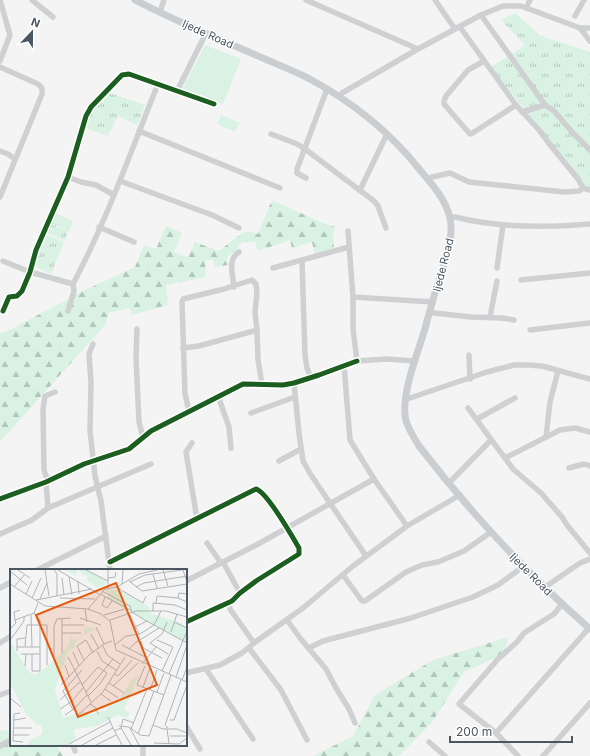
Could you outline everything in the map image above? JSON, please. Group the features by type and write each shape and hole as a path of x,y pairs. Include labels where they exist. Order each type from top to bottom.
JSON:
{"main road":[{"name":"Ijede Road","path":"135,0 310,75 342,93 362,107 390,131 416,157 432,176 448,199 455,217 456,230 448,268 416,372 410,398 409,411 414,429 423,444 495,530 590,627"},
{"name":"Ijede Road","path":"144,0 206,33 307,78 327,89 359,110 387,134 412,159 428,179 443,201 450,218 451,230 444,268 415,361 404,404 406,421 419,446 491,532 562,604 590,627"}],"street":[{"path":"0,0 10,35 0,61"},
{"path":"32,0 53,17"},
{"path":"161,9 164,0"},
{"path":"306,0 418,49"},
{"path":"435,0 484,61 516,105 539,130 578,179 583,188 590,190"},
{"path":"526,8 530,0"},
{"path":"575,16 584,0"},
{"path":"342,93 418,49 481,15 503,6 521,6 580,28 590,28"},
{"path":"481,15 545,105 554,111 572,133 590,150"},
{"path":"580,28 590,41"},
{"path":"177,91 206,33"},
{"path":"484,61 468,70 446,96 444,104 470,134 516,105"},
{"path":"0,68 38,84 42,88 42,94 0,197"},
{"path":"3,310 9,297 17,296 22,291 30,272 36,250 68,176 86,116 91,107 122,75 125,74 158,84 214,104"},
{"path":"68,311 74,291 72,284 114,195 158,84"},
{"path":"306,178 296,171 327,89"},
{"path":"522,112 545,105"},
{"path":"139,132 280,188"},
{"path":"271,134 297,144 305,149 374,200 378,206 386,228"},
{"path":"360,190 387,134"},
{"path":"0,151 15,159"},
{"path":"432,176 450,173 469,182 564,192 579,191 583,188"},
{"path":"68,176 81,182 96,185 114,195"},
{"path":"120,181 212,215 239,228"},
{"path":"455,217 477,223 503,226 556,227 590,224"},
{"path":"497,268 503,226"},
{"path":"99,227 134,242"},
{"path":"348,231 353,297 353,329 357,361"},
{"path":"274,268 349,247"},
{"path":"234,287 232,260 235,254 239,252"},
{"path":"3,261 30,272 72,284"},
{"path":"302,261 305,355 307,368 311,378"},
{"path":"521,280 590,273"},
{"path":"188,411 185,394 183,299 234,287 252,280 256,284 257,293 254,312 257,330 258,360 262,384"},
{"path":"490,317 497,281"},
{"path":"353,297 433,302"},
{"path":"434,313 514,320"},
{"path":"530,330 590,324"},
{"path":"138,329 136,358 139,422 143,438"},
{"path":"183,348 200,346 257,330"},
{"path":"93,344 89,354 91,382 90,431 95,476 99,487 110,569"},
{"path":"469,355 470,379"},
{"path":"0,499 48,481 76,467 129,450 136,446 151,431 243,384 283,385 294,383 357,361 386,359 415,361"},
{"path":"410,398 470,379 486,372 514,365 534,365 590,379"},
{"path":"344,366 350,440 374,479 407,526"},
{"path":"546,437 550,402 558,371"},
{"path":"294,383 303,461 366,556"},
{"path":"48,508 48,481 44,470 43,409 45,396 55,392"},
{"path":"218,396 230,427 231,448"},
{"path":"251,413 295,397"},
{"path":"477,419 515,398"},
{"path":"468,408 513,469 541,493 590,553"},
{"path":"505,458 560,430 575,428 590,432"},
{"path":"452,480 491,440"},
{"path":"192,443 186,452 197,519"},
{"path":"279,460 301,449"},
{"path":"0,534 32,520 48,508 151,464"},
{"path":"569,468 584,464 590,466"},
{"path":"187,580 260,544 287,527 374,479"},
{"path":"110,562 258,489 287,527 299,548 299,554 271,570 240,593 232,602 187,622"},
{"path":"187,673 225,663 249,648 287,620 366,556 407,526 460,495"},
{"path":"343,575 362,601 365,601 406,572 422,565 438,562 464,551 491,532"},
{"path":"39,569 106,536"},
{"path":"207,543 222,563 240,593"},
{"path":"548,585 580,563 590,559"},
{"path":"309,648 323,641 411,618 473,597 498,585 524,566"},
{"path":"0,588 10,583"},
{"path":"229,603 230,609 254,643"},
{"path":"515,755 496,733 459,704 524,633 554,614 562,604"},
{"path":"287,620 327,670 349,709 355,723"},
{"path":"496,733 590,627"},
{"path":"0,643 10,637"},
{"path":"249,648 281,690 307,740"},
{"path":"206,669 253,739"},
{"path":"0,695 10,692"},
{"path":"544,756 590,703"},
{"path":"187,728 200,749"},
{"path":"0,746 10,741"},
{"path":"429,742 445,756"},
{"path":"73,746 75,752"},
{"path":"142,746 143,756"}],"green space":[{"path":"515,13 541,36 590,52 590,193 491,67 525,45 501,20"},
{"path":"205,45 241,59 223,104 182,89"},
{"path":"107,92 145,105 137,125 118,116 108,136 85,128 94,105"},
{"path":"221,115 240,123 235,132 217,124"},
{"path":"272,200 335,227 333,233 334,248 315,255 312,242 292,248 290,240 258,251 255,242 238,244 239,249 227,257 228,265 215,267 213,259 205,261 206,277 166,285 168,305 132,315 130,308 109,313 105,325 0,442 0,333 12,329 77,294 135,267 144,245 156,249 166,226 182,233 174,252 188,257 195,242 219,251 241,234 248,231 258,234"},
{"path":"55,213 73,221 69,231 51,223"},
{"path":"51,224 68,231 65,241 47,233"},
{"path":"46,235 64,242 51,274 34,266"},
{"path":"508,637 504,654 464,672 433,721 399,756 313,756 353,736 375,695 433,660"},
{"path":"0,730 10,731 10,746 57,746 63,756 0,756"}],"cycle path":[{"path":"3,311 9,297 17,296 22,291 30,272 36,250 68,177 86,116 91,107 122,75 129,74 214,104"},
{"path":"0,499 46,482 84,464 129,449 151,431 243,384 283,385 294,383 357,361"},
{"path":"110,562 256,489 261,492 273,506 285,525 299,548 299,554 256,581 232,601 187,622"}]}
